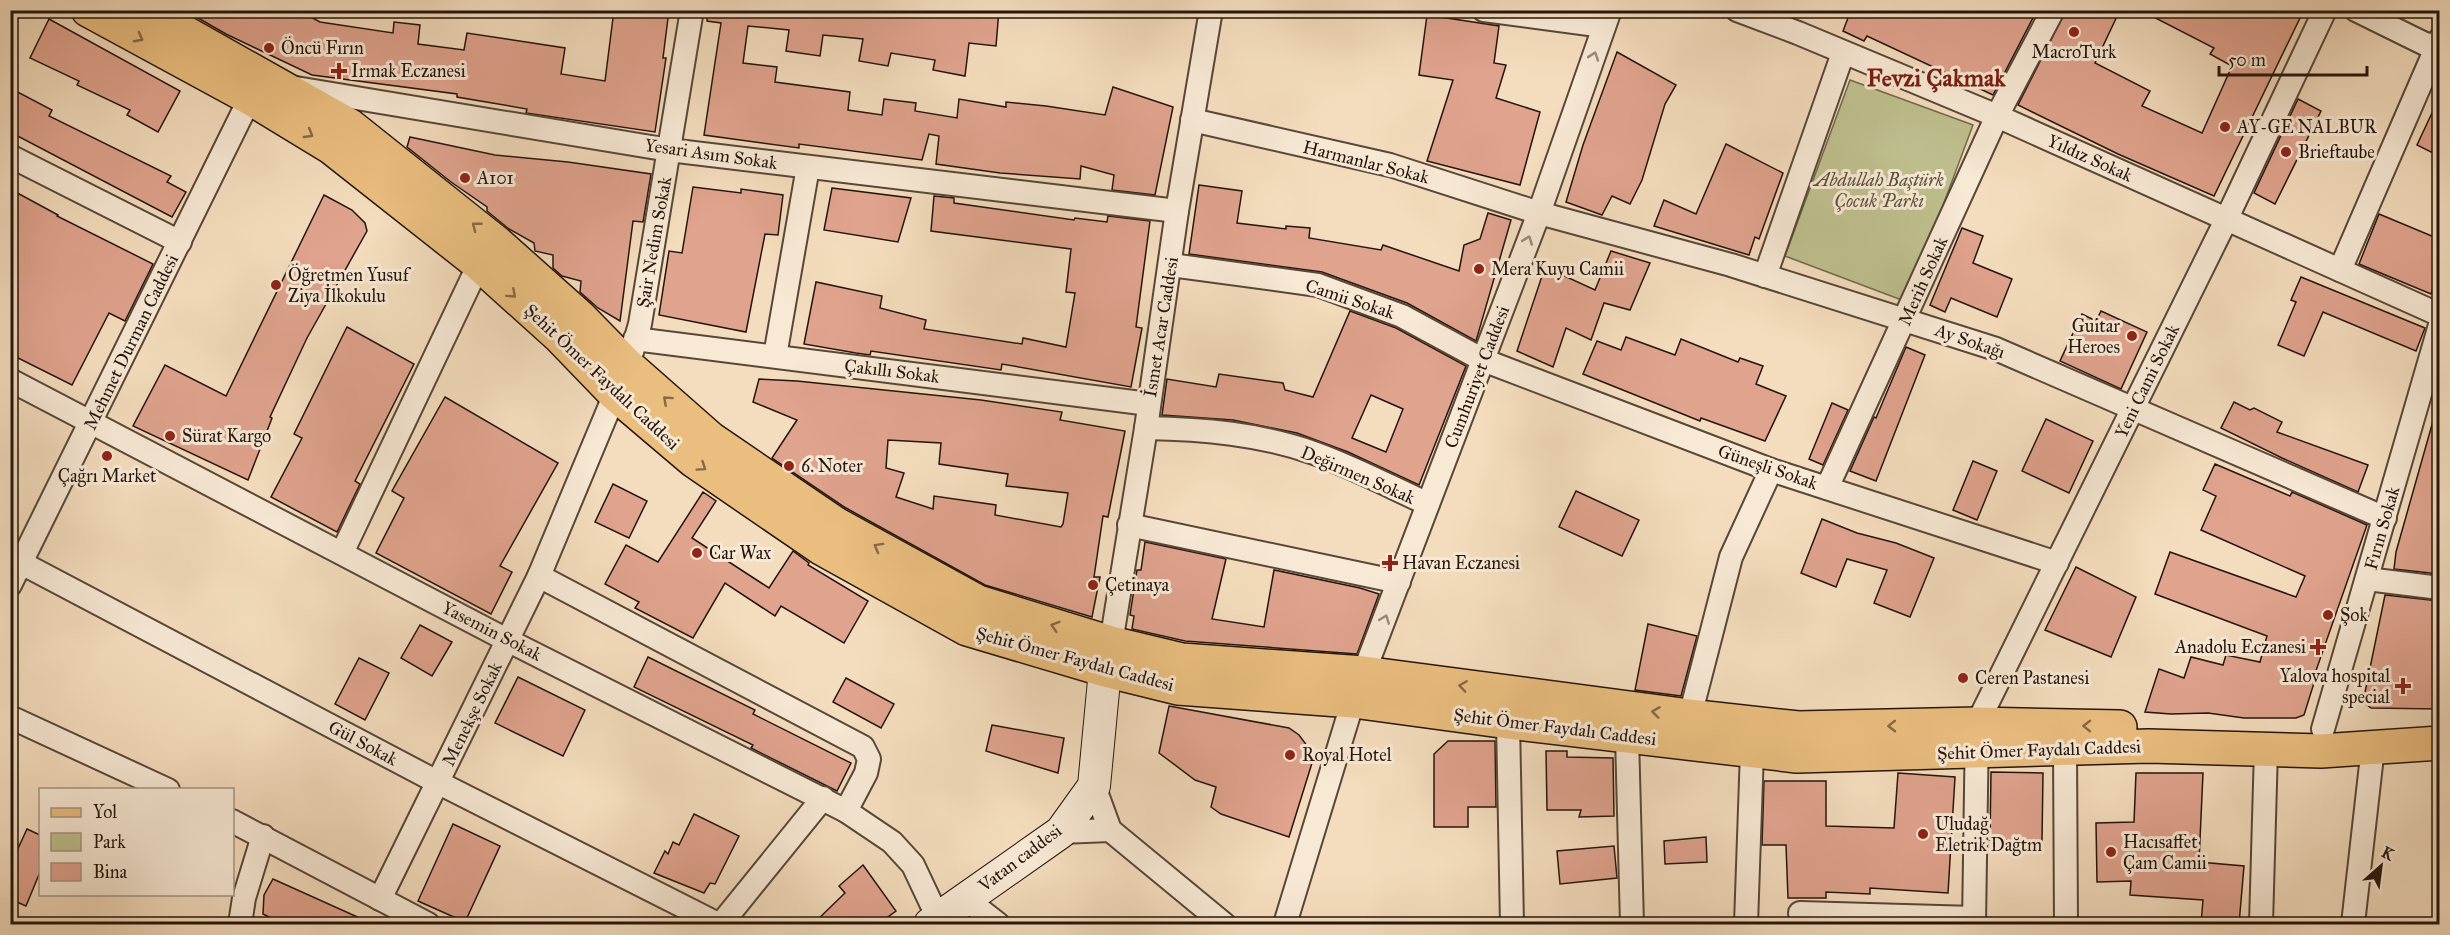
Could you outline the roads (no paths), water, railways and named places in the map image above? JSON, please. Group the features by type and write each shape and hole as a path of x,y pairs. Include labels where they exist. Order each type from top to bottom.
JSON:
{"main road":[{"name":"Şehit Ömer Faydalı Caddesi","path":"88,10 250,98 332,148 479,264 560,337 626,366"},
{"name":"Şehit Ömer Faydalı Caddesi","path":"145,10 349,125 497,243 580,316 626,366 694,461 821,548 967,628 1108,657 1178,688 1358,687 1690,716 1798,728 1977,738 2065,749 2149,746 2321,751 2439,743"},
{"name":"Şehit Ömer Faydalı Caddesi","path":"1358,687 1508,722 1797,756 1977,738 2439,725"}],"street":[{"name":"Şair Nedim Sokak","path":"626,366 640,324 692,10"},
{"name":"İsmet Acar Caddesi","path":"1108,657 1146,428 1177,211 1211,10"},
{"path":"1484,10 1607,18"},
{"name":"Yıldız Sokak","path":"1737,10 1997,116 2439,315"},
{"name":"Merih Sokak","path":"1827,488 1906,320 1997,116 2053,10"},
{"name":"Yeni Cami Sokak","path":"1977,738 2057,563 2227,218 2325,10"},
{"path":"2340,270 2438,45 2425,44 2356,10"},
{"name":"Cumhuriyet Caddesi","path":"1285,924 1358,687 1539,213 1607,18"},
{"path":"1765,276 1843,53"},
{"name":"Yesari Asım Sokak","path":"250,98 282,86 669,150 1177,211"},
{"name":"Mehmet Durman Caddesi","path":"10,585 16,560 91,422 250,98"},
{"name":"Harmanlar Sokak","path":"1192,120 1390,165 1539,213"},
{"path":"10,156 180,242"},
{"path":"775,357 808,167"},
{"name":"Ay Sokağı","path":"1539,213 1765,276 1996,349 2385,518"},
{"path":"342,554 479,264"},
{"name":"Camii Sokak","path":"1171,265 1318,285 1402,316 1483,360"},
{"name":"Fırın Sokak","path":"2322,729 2385,518 2433,377 2439,326"},
{"name":"Çakıllı Sokak","path":"626,366 775,357 1149,404"},
{"name":"Güneşli Sokak","path":"1483,360 1771,470 2057,563"},
{"name":"Menekşe Sokak","path":"380,899 539,576 626,366"},
{"name":"Yasemin Sokak","path":"10,380 507,640 846,811 892,842 913,865 934,921"},
{"name":"Değirmen Sokak","path":"1146,428 1246,435 1313,453 1428,504"},
{"path":"1690,716 1731,557 1771,470"},
{"path":"1129,525 1399,582"},
{"name":"Gül Sokak","path":"16,560 439,783 719,924"},
{"path":"539,576 863,747 869,759 866,773 846,811"},
{"path":"2367,579 2439,588"},
{"path":"1108,657 1094,786 1110,830 1224,924"},
{"path":"10,717 166,788"},
{"path":"1508,722 1512,924"},
{"path":"1627,736 1632,924"},
{"path":"1800,913 1974,921 1977,738"},
{"path":"2353,924 2373,747"},
{"path":"2065,749 2066,924"},
{"path":"2261,924 2266,749"},
{"path":"1746,924 1752,751"},
{"name":"Vatan caddesi","path":"934,921 1061,832 1094,786"},
{"path":"719,924 823,798"},
{"path":"234,822 428,924"},
{"path":"1061,832 1110,830"},
{"path":"240,924 244,898 263,836"},
{"path":"966,899 999,924"}],"place":[{"name":"MacroTurk","path":"2074,32"},
{"name":"Öncü Fırın","path":"269,48"},
{"name":"Irmak Eczanesi","path":"339,71"},
{"name":"AY-GE NALBUR","path":"2225,127"},
{"name":"Brieftaube","path":"2286,152"},
{"name":"A101","path":"465,178"},
{"name":"Mera Kuyu Camii","path":"1479,269"},
{"name":"Öğretmen Yusuf Ziya İlkokulu","path":"276,285"},
{"name":"Guitar Heroes","path":"2132,336"},
{"name":"Sürat Kargo","path":"170,436"},
{"name":"Çağrı Market","path":"107,456"},
{"name":"6. Noter","path":"789,466"},
{"name":"Car Wax","path":"697,553"},
{"name":"Havan Eczanesi","path":"1390,563"},
{"name":"Çetinaya","path":"1093,585"},
{"name":"Şok","path":"2328,615"},
{"name":"Anadolu Eczanesi","path":"2318,647"},
{"name":"Ceren Pastanesi","path":"1963,678"},
{"name":"Yalova hospital special","path":"2403,686"},
{"name":"Royal Hotel","path":"1290,755"},
{"name":"Uludağ Eletrik Dağtm","path":"1923,834"},
{"name":"Hacısaffet Çam Camii","path":"2111,852"}],"district":[{"name":"Fevzi Çakmak","path":"1936,78"}],"park label":[{"name":"Abdullah Baştürk Çocuk Parkı","path":"1879,190"}]}
